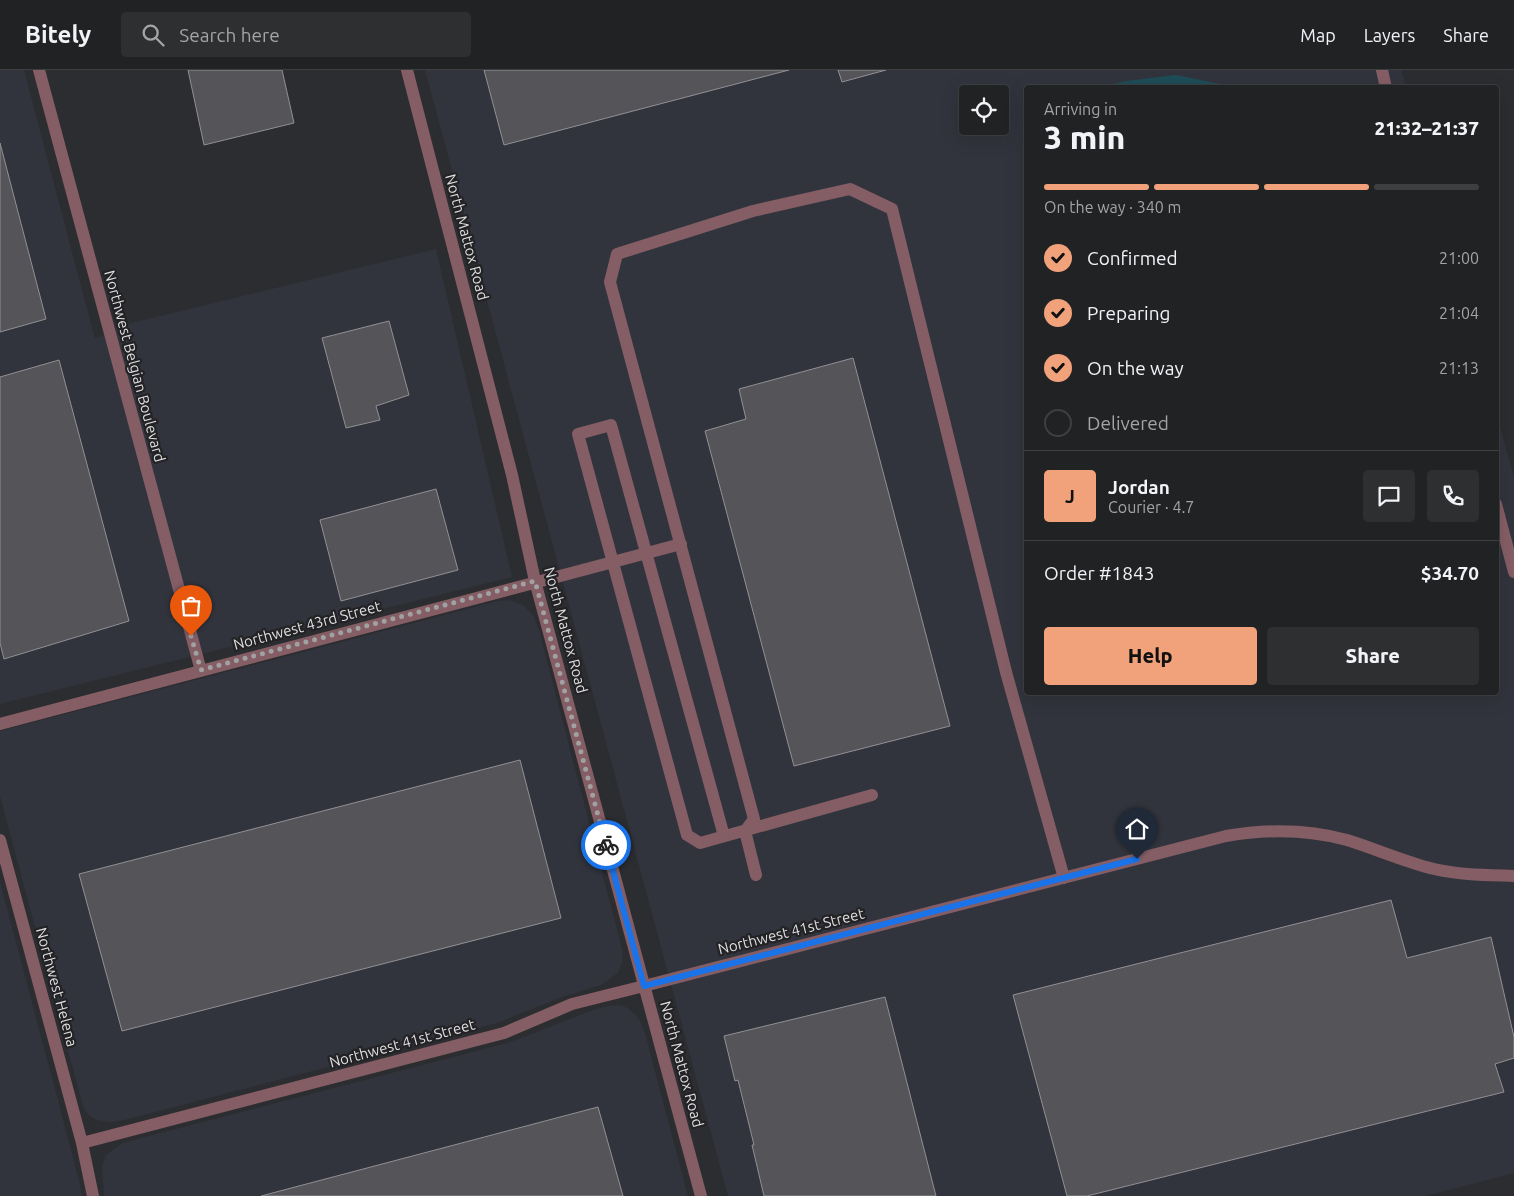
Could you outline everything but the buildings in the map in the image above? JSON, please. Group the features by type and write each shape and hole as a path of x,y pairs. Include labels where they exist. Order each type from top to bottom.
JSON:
{"street":[{"name":"Northwest Belgian Boulevard","path":"39,70 201,670"},
{"name":"North Mattox Road","path":"407,70 512,474 535,581 701,1196"},
{"path":"1382,70 1385,85"},
{"path":"745,831 754,819 610,282 617,254 753,211 850,188 892,209 1006,672 1064,878"},
{"path":"724,836 611,425 578,434 687,835 700,844 872,795"},
{"path":"1499,515 1514,572"},
{"name":"Northwest 43rd Street","path":"0,724 535,581 681,544"},
{"path":"745,831 756,876"},
{"name":"Northwest 41st Street","path":"82,1143 504,1033 572,1004 1226,836 1254,832 1312,833 1346,840 1434,869 1476,875 1514,876"},
{"name":"Northwest Helena","path":"0,840 82,1143 93,1196"}],"shaded area":[{"path":"0,70 24,70 95,339 123,325 436,249 512,577 0,704"},
{"path":"425,70 1401,70 1405,85 1024,85 1024,695 1499,695 1499,424 1514,477 1514,1173 1426,1196 728,1196"},
{"path":"509,600 523,605 533,615 539,630 622,949 623,960 618,973 601,985 562,997 497,1023 124,1120 111,1122 97,1120 90,1116 84,1109 81,1099 0,796 0,731 498,601"},
{"path":"0,882 79,1180 82,1196 0,1196"},
{"path":"620,1005 628,1008 635,1014 644,1030 688,1196 104,1196 102,1165 106,1155 122,1143 511,1042 590,1011 607,1006"}],"water":[{"path":"1176,75 1225,85 1109,85"}],"way so far":[{"path":"191,636 201,670 535,581 606,845"}],"route":[{"path":"606,845 644,986 1137,859"}]}
